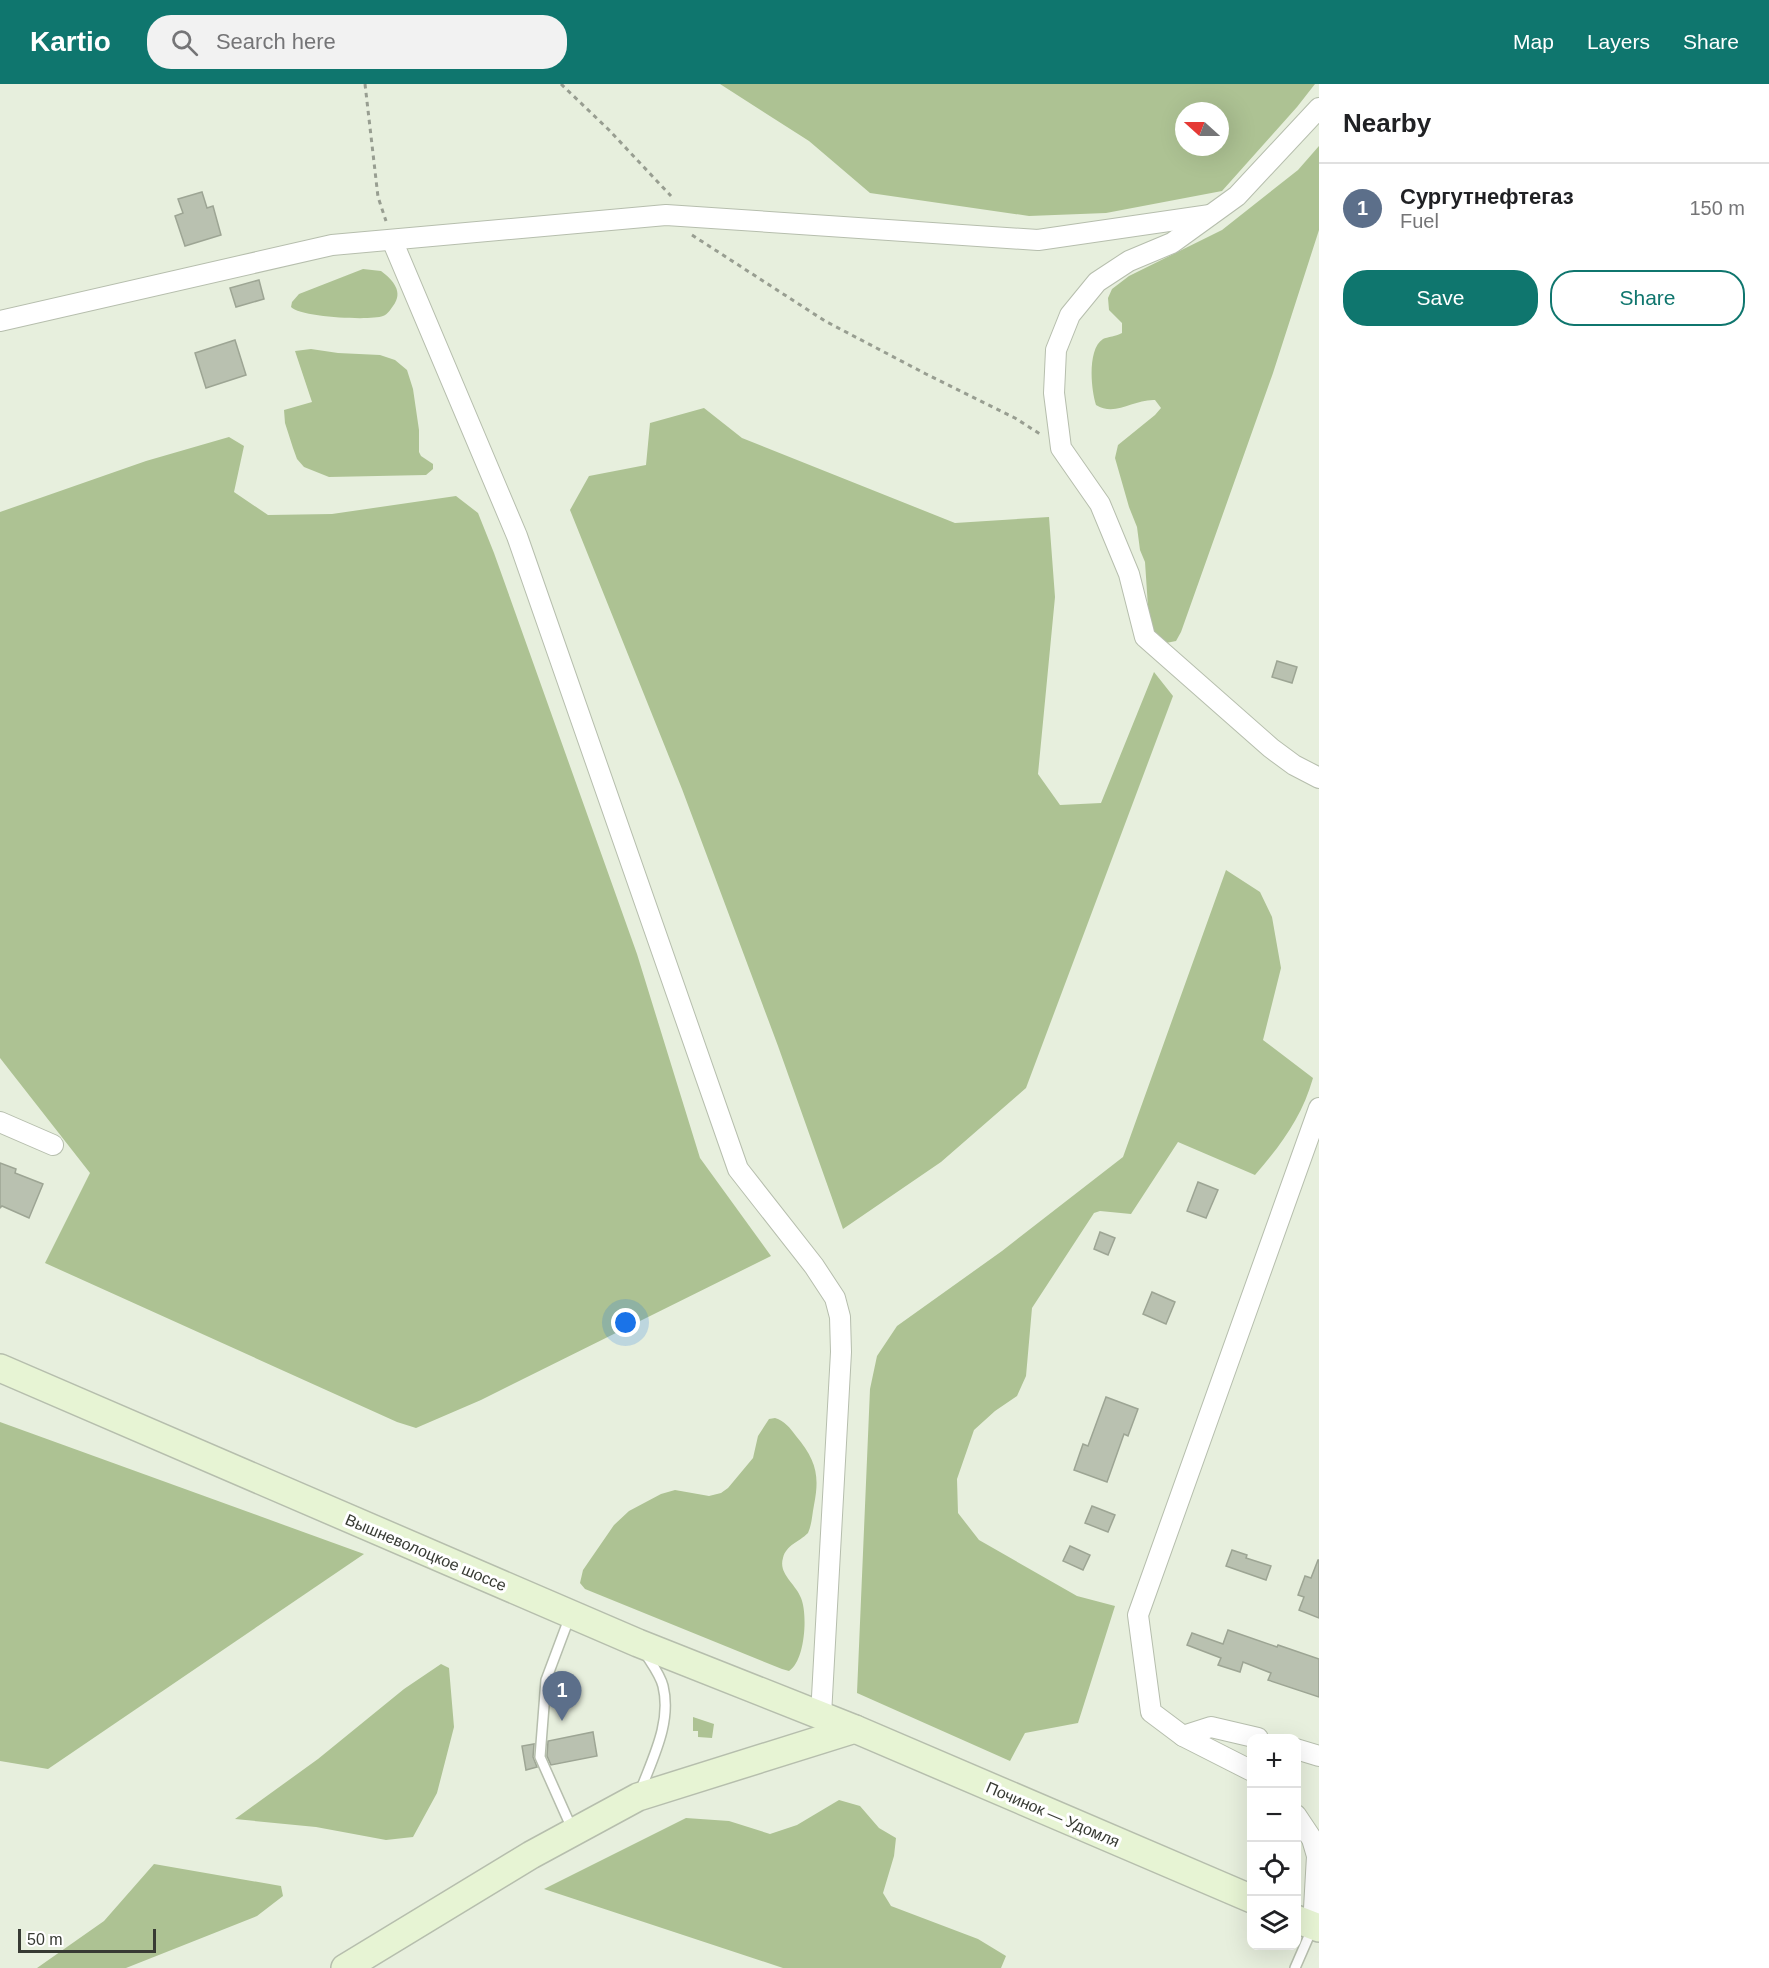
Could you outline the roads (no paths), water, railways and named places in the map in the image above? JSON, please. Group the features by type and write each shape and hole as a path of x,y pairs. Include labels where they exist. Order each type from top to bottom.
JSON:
{"main road":[{"name":"Вышневолоцкое шоссе","path":"0,1368 638,1643 855,1729"},
{"path":"345,1968 531,1855 638,1797 855,1729"},
{"name":"Починок — Удомля","path":"855,1729 1247,1897"}],"street":[{"path":"1319,108 1237,196 1172,243 1129,261 1097,282 1070,315 1056,351 1054,393 1061,448 1100,504 1129,574 1145,637 1271,748 1294,765 1319,778"},
{"path":"0,321 332,245 666,215 1038,240 1210,215"},
{"path":"392,240 517,536 738,1169 814,1266 835,1298 840,1317 841,1352 821,1716"},
{"path":"1247,1770 1183,1737 1152,1712 1138,1615 1319,1108"},
{"path":"0,1122 53,1145"},
{"path":"1183,1737 1211,1727 1247,1735"},
{"path":"1301,1751 1319,1756"},
{"path":"1301,1821 1316,1838 1317,1856 1309,1924"}],"lane":[{"path":"571,1614 546,1680 540,1756 574,1831"},
{"path":"638,1643 663,1686 664,1724 659,1744 638,1797"},
{"path":"1295,1968 1309,1924"}],"place":[{"name":"Сургутнефтегаз","path":"562,1721"}]}
